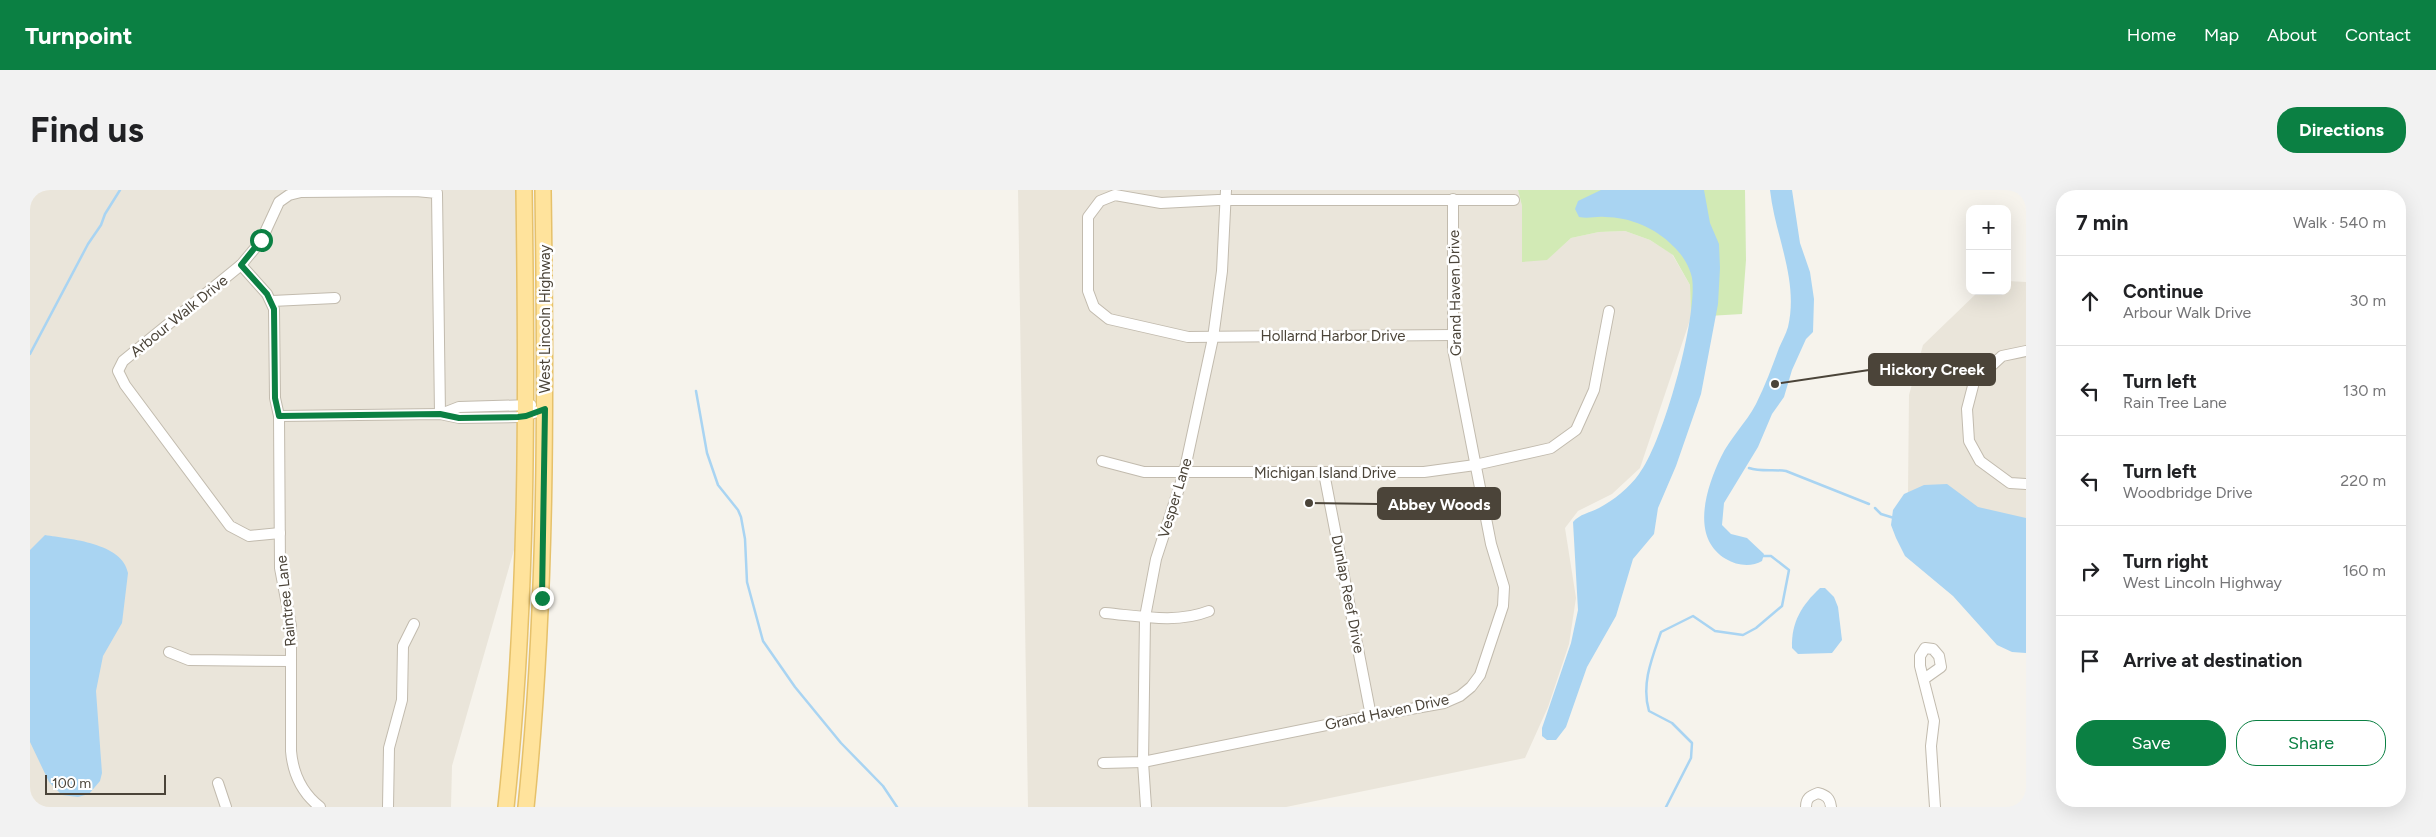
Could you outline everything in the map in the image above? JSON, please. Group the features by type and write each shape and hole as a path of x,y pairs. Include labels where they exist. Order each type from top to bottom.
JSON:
{"main road":[{"name":"West Lincoln Highway","path":"506,807 523,597 526,410 524,190"},
{"name":"West Lincoln Highway","path":"526,807 542,598 545,409 543,190"}],"street":[{"name":"Arbour Walk Drive","path":"280,533 249,536 230,526 125,386 118,371 123,361 241,265 261,240 279,202 295,192 416,190 437,193 440,414"},
{"name":"Hollarnd Harbor Drive","path":"1223,197 1161,203 1115,195 1105,198 1096,205 1088,217 1087,225 1088,291 1098,311 1108,319 1175,336 1213,338 1453,335"},
{"path":"1223,197 1514,200"},
{"name":"Vesper Lane","path":"1146,807 1143,762 1145,617 1156,559 1184,473 1213,338 1222,271 1223,197"},
{"name":"Grand Haven Drive","path":"1103,763 1143,762 1444,703 1460,696 1471,687 1480,675 1503,606 1504,587 1470,466 1456,368 1453,335 1453,200"},
{"path":"241,265 272,301 335,298"},
{"name":"Raintree Lane","path":"272,301 275,317 275,398 279,416 281,576 290,612 291,751 293,768 304,791 320,807"},
{"name":"Michigan Island Drive","path":"1102,461 1144,472 1424,472 1470,466 1551,448 1576,430 1594,390 1608,311"},
{"path":"2026,351 2002,356 1974,382 1967,409 1969,441 1980,461 2010,483 2026,484"},
{"path":"279,416 440,414 459,407 545,409"},
{"name":"Dunlap Reef Drive","path":"1324,473 1371,716"},
{"path":"1106,612 1177,619 1192,617 1209,611"},
{"path":"388,807 389,748 402,700 403,646 414,624"},
{"path":"169,652 189,660 291,661"},
{"path":"1924,679 1934,721 1931,746 1935,807"},
{"path":"218,784 226,807"},
{"path":"1806,807 1806,801 1811,795 1818,792 1826,795 1831,807"}],"shaded area":[{"path":"30,190 519,190 518,536 452,766 451,807 30,807"},
{"path":"1018,190 1518,190 1522,206 1546,260 1571,238 1599,232 1625,231 1650,240 1672,254 1690,285 1691,317 1640,468 1612,494 1578,511 1565,528 1576,598 1569,644 1548,707 1525,758 1286,807 1028,807"},
{"path":"2011,281 2026,282 2026,541 1908,493 1909,395 1923,345 1975,295 2011,295"}],"green space":[{"path":"1518,190 1745,190 1746,260 1742,314 1691,317 1690,285 1673,255 1650,240 1625,231 1599,232 1571,238 1547,260 1522,262 1522,206"}],"water":[{"path":"1601,190 1704,190 1710,223 1719,244 1718,304 1701,394 1676,466 1658,508 1654,534 1633,559 1616,616 1587,667 1566,727 1556,740 1547,740 1542,736 1542,728 1571,643 1578,610 1573,522 1582,515 1605,505 1631,484 1639,474 1658,436 1668,409 1690,321 1692,278 1687,265 1676,249 1659,234 1633,221 1602,217 1579,217 1575,209 1578,201"},
{"path":"1770,190 1792,190 1800,243 1810,272 1814,299 1813,332 1806,339 1792,370 1784,397 1772,414 1758,447 1724,503 1722,525 1731,534 1747,538 1764,554 1762,561 1744,565 1726,559 1715,550 1708,539 1704,512 1706,497 1715,469 1729,443 1756,404 1788,327 1791,310 1791,292"},
{"path":"1947,484 1978,507 2026,518 2026,653 2012,652 1997,645 1953,596 1905,556 1896,538 1891,525 1893,510 1904,494 1924,485"},
{"path":"45,535 81,541 106,549 124,563 128,573 122,623 103,656 96,691 102,773 100,781 89,794 78,797 62,795 49,782 30,742 30,550"},
{"path":"1820,588 1825,588 1834,597 1838,607 1842,640 1832,653 1798,654 1792,648 1793,630 1803,608"}],"waterway":[{"path":"30,354 88,244 120,190"},
{"path":"696,391 707,453 718,485 738,510 741,517 745,539 747,582 763,641 795,687 841,743 883,786 897,807"},
{"path":"1749,468 1786,471 1869,504"},
{"path":"1875,508 1881,514 1894,518"},
{"path":"1666,807 1691,758 1692,743 1672,723 1649,711 1646,691 1647,681 1651,661 1661,632 1693,616 1715,631 1743,635 1756,628 1782,606 1789,570 1771,556 1762,556"}],"place":[{"name":"Hickory Creek","path":"1775,384"},
{"name":"Abbey Woods","path":"1309,503"}],"route":[{"path":"261,240 241,265 272,301 275,317 275,398 279,416 440,414 459,418 518,417 545,409 542,598"}]}
